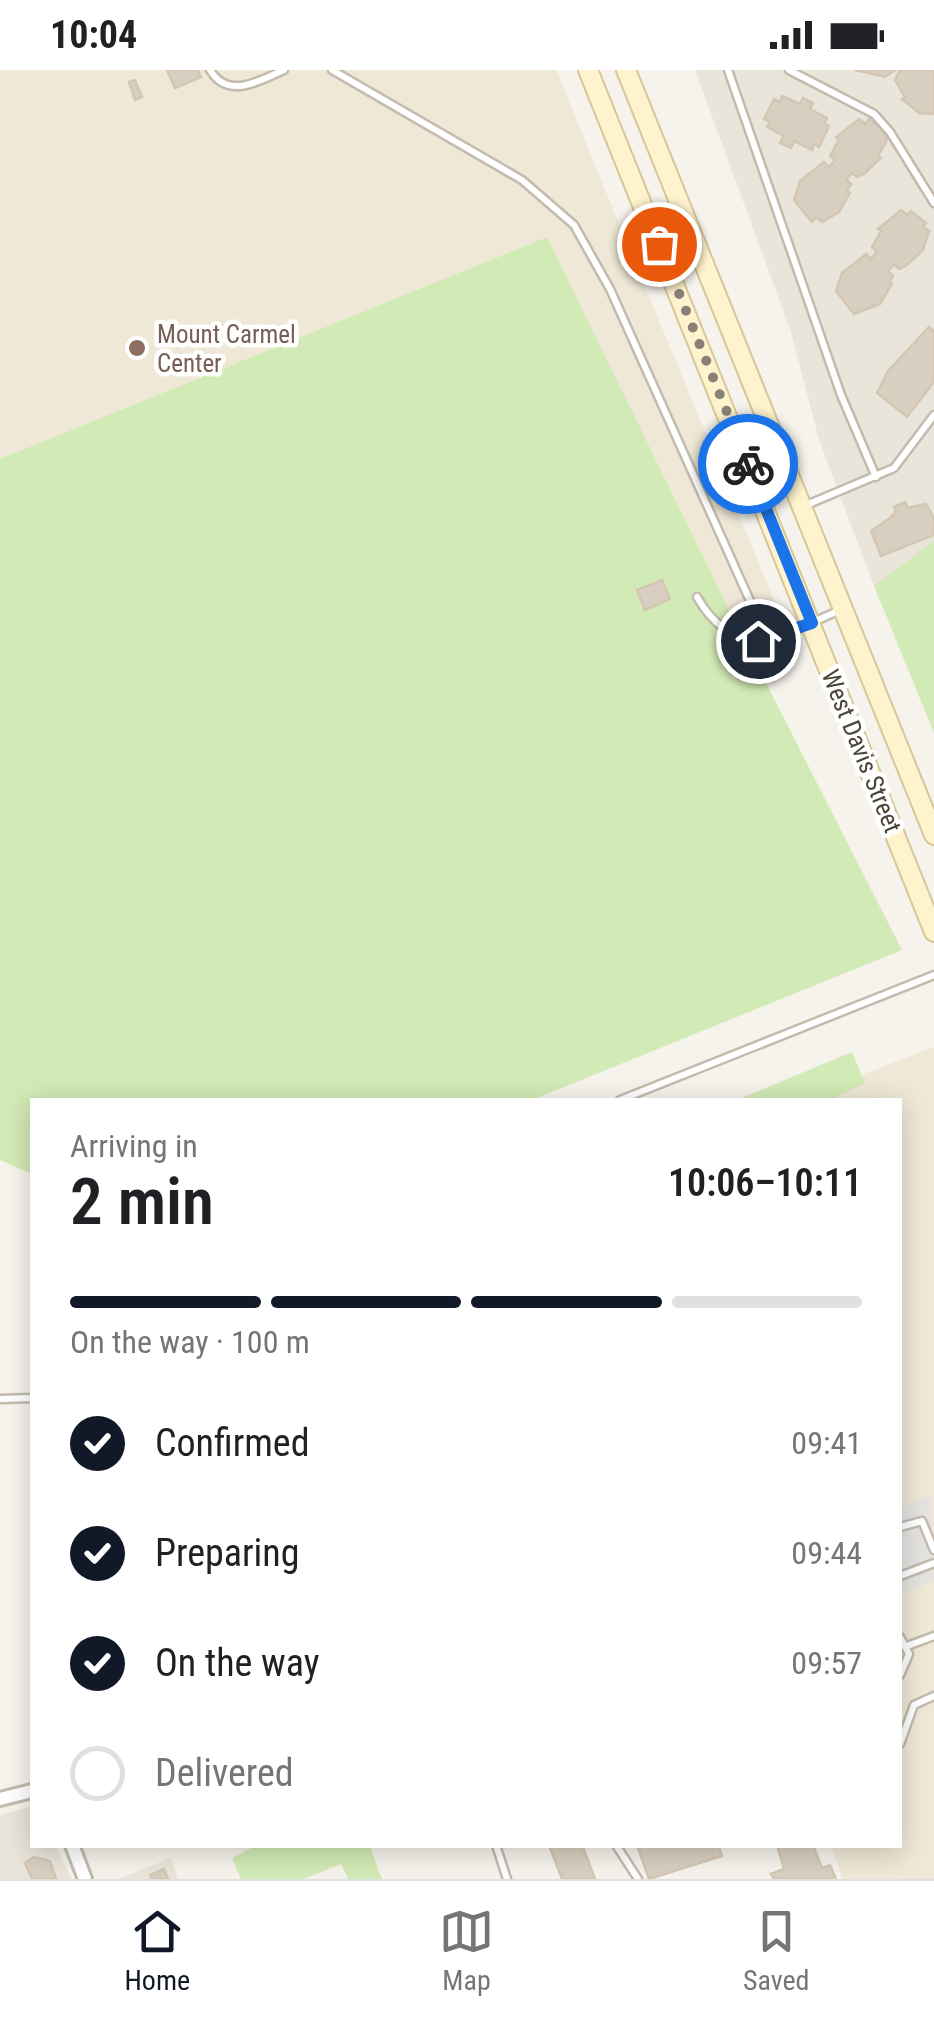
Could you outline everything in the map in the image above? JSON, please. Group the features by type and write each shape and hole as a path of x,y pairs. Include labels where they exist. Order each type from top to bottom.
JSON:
{"main road":[{"name":"West Davis Street","path":"588,70 934,932"},
{"name":"West Davis Street","path":"626,70 934,835"}],"street":[{"path":"0,1799 30,1792"},
{"path":"73,1848 86,1879"}],"lane":[{"path":"210,70 225,85 239,87 284,70"},
{"path":"332,70 522,180 574,225 610,289 755,612 766,624 789,632"},
{"path":"728,70 841,395 876,477"},
{"path":"789,70 874,114 890,132 934,204"},
{"path":"802,506 894,468 934,415"},
{"path":"697,597 709,618 731,633 758,641 844,608"},
{"path":"625,1098 934,974"},
{"path":"0,1398 30,1398"},
{"path":"902,1526 922,1521 934,1550"},
{"path":"902,1575 934,1562"},
{"path":"907,1646 934,1636"},
{"path":"902,1640 907,1646 908,1662 902,1672"},
{"path":"902,1738 914,1705 934,1696"},
{"path":"497,1848 506,1879"},
{"path":"618,1848 638,1879"}],"shaded area":[{"name":"Mount Carmel Center","path":"0,70 556,70 779,612 738,628 547,237 0,459"},
{"path":"695,70 934,70 934,541 874,586 819,440 791,332"},
{"path":"934,1047 934,1879 843,1879 832,1848 902,1848 902,1098 801,1098"},
{"path":"931,1495 934,1581 902,1593 902,1506"},
{"path":"30,1807 30,1848 56,1848 72,1879 0,1879 0,1815"},
{"path":"171,1858 178,1879 118,1879"}],"green space":[{"path":"547,237 738,628 902,950 537,1098 30,1098 30,1173 0,1160 0,459"},
{"path":"934,541 934,733 874,586"},
{"path":"852,1052 865,1083 834,1098 742,1098"},
{"path":"251,1848 370,1848 382,1879 348,1879 341,1864 303,1879 241,1879 232,1858"}],"building":[{"path":"167,70 198,70 201,77 175,88"},
{"path":"855,70 895,70 885,77"},
{"path":"900,70 934,70 934,114 919,113 902,99 905,97 895,80"},
{"path":"135,80 142,97 135,100 129,82"},
{"path":"782,96 800,104 803,98 813,103 810,109 827,118 824,124 829,126 819,147 814,144 812,150 794,141 791,148 780,143 784,136 767,127 770,122 764,119 774,99 780,102"},
{"path":"859,119 865,124 869,119 884,132 887,140 878,156 881,158 865,173 857,177 852,173 846,180 851,184 847,190 850,193 839,212 822,222 816,217 812,222 794,200 800,181 824,162 829,167 835,160 830,156 839,140 836,137"},
{"path":"901,210 907,215 911,211 926,223 923,226 929,231 923,250 907,265 899,269 894,264 888,271 893,276 889,282 892,284 880,304 854,314 836,291 842,273 866,254 871,259 877,251 872,247 881,231 878,229"},
{"path":"929,327 934,331 934,382 907,417 877,393 888,371"},
{"path":"905,502 908,508 926,504 934,518 934,535 881,556 871,531 896,512 894,507"},
{"path":"662,580 670,599 645,610 637,590"},
{"path":"550,1848 583,1848 595,1879 562,1879"},
{"path":"638,1848 719,1848 722,1856 649,1879"},
{"path":"778,1848 814,1848 822,1868 830,1865 836,1879 774,1879 771,1874 784,1869"},
{"path":"34,1857 50,1861 56,1879 32,1879 25,1863"},
{"path":"164,1869 168,1879 152,1879 150,1875"}],"way so far":[{"path":"659,244 748,464"}],"place":[{"name":"Mount Carmel Center","path":"137,348"}],"route":[{"path":"748,464 812,623 758,641"}]}
